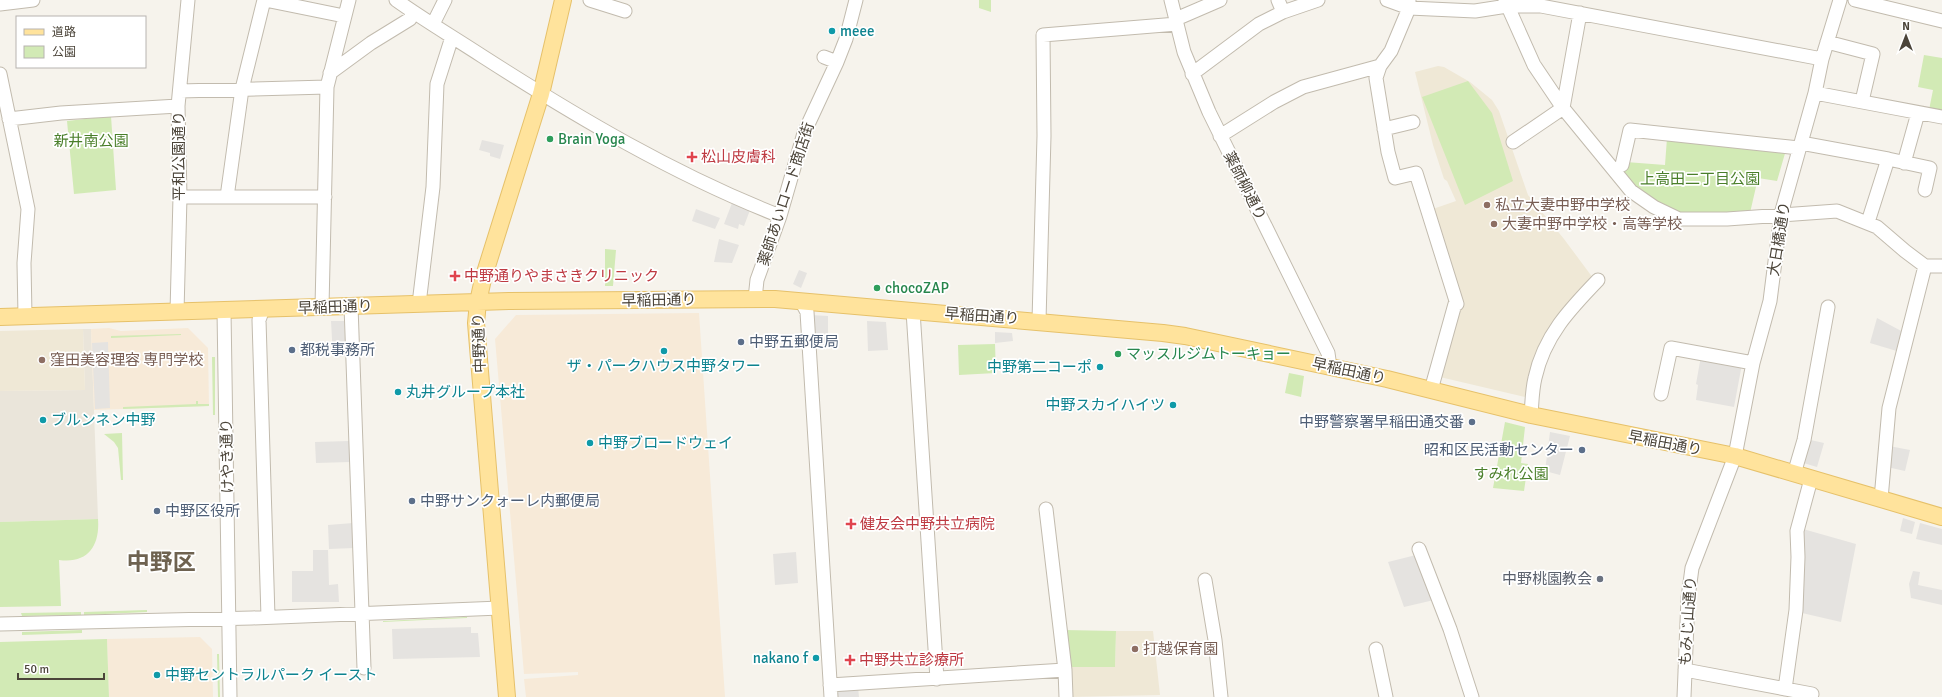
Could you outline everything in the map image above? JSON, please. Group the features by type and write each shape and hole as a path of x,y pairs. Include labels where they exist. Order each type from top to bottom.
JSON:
{"main road":[{"name":"中野通り","path":"508,697 476,323 478,302 483,279 541,94 563,0"},
{"name":"早稲田通り","path":"0,316 178,312 478,302 755,299 800,301 913,312 1038,321 1185,336 1431,390 1531,415 1735,456 1942,517"}],"street":[{"path":"0,4 33,0"},
{"name":"平和公園通り","path":"178,312 180,197 178,106 188,0"},
{"path":"226,197 242,89 265,0 344,16"},
{"path":"322,307 327,87 349,0"},
{"path":"396,0 541,94 662,162 731,197 780,216"},
{"path":"433,24 445,0"},
{"path":"590,0 625,11"},
{"name":"薬師あいロード商店街","path":"755,299 757,280 780,216 804,133 846,39 856,0"},
{"name":"薬師柳通り","path":"1171,0 1184,52 1192,74 1220,136 1328,353 1330,367"},
{"path":"1038,321 1044,136 1043,35 1176,21 1220,0"},
{"path":"1278,0 1283,12"},
{"path":"1192,74 1259,24 1283,12 1318,0"},
{"path":"1387,0 1409,4 1475,11 1506,3 1541,6 1822,59"},
{"name":"大日橋通り","path":"1735,456 1753,363 1770,301 1781,214 1815,93 1822,59 1840,0"},
{"path":"1855,0 1942,21"},
{"path":"1506,3 1534,65 1563,108 1621,172 1631,191 1654,207 1679,219 1727,219 1837,211 1868,222 1877,227 1925,266 1942,266"},
{"path":"1409,4 1391,51 1380,66 1376,78 1384,129 1395,178 1416,173 1457,304 1455,304 1431,390"},
{"path":"330,73 370,43 410,20 413,12"},
{"path":"1513,142 1563,108 1580,13"},
{"path":"419,304 433,187 437,84 452,36"},
{"path":"1827,42 1873,54 1862,101"},
{"path":"824,57 837,62"},
{"path":"1220,136 1274,102 1303,87 1380,66"},
{"path":"0,74 28,209 24,263 25,316"},
{"path":"180,91 327,87"},
{"path":"1815,93 1942,117"},
{"path":"9,119 178,106"},
{"path":"1904,162 1918,113"},
{"path":"1384,129 1413,122"},
{"path":"1621,172 1630,130 1800,146 1904,162 1930,168 1926,190"},
{"path":"1868,222 1888,159"},
{"path":"180,197 325,197"},
{"path":"1881,499 1889,408 1925,266"},
{"path":"1531,415 1534,379 1538,366 1554,331 1561,320 1598,280"},
{"path":"800,301 807,312 830,691 937,679 1065,670"},
{"path":"351,306 364,668"},
{"path":"1794,474 1804,440 1828,306"},
{"path":"263,309 259,320 268,617"},
{"name":"けやき通り","path":"224,310 230,697"},
{"path":"913,312 937,679"},
{"path":"1661,394 1671,348 1753,363"},
{"name":"もみじ山通り","path":"1684,697 1688,598 1692,568 1735,456"},
{"path":"1785,689 1796,610 1798,557 1797,531 1811,479"},
{"path":"1046,509 1065,670 1066,697"},
{"path":"1419,549 1450,629 1472,697"},
{"path":"1205,580 1215,640 1221,697"},
{"path":"0,624 362,614 500,608"},
{"path":"1376,649 1386,697"},
{"path":"1685,670 1812,694"}],"shaded area":[{"name":"大妻中野中学校・高等学校","path":"1438,66 1444,67 1470,82 1492,100 1499,111 1528,195 1564,239 1593,278 1557,315 1539,352 1529,398 1440,377 1460,300 1430,210 1456,201 1447,181 1444,179 1433,145 1415,72"},
{"path":"482,140 504,145 500,159 490,156 490,153 479,150"},
{"path":"732,203 750,210 744,226 739,224 738,229 724,224"},
{"path":"696,209 720,218 715,229 692,221"},
{"path":"719,239 739,245 732,263 714,262"},
{"path":"799,270 807,273 801,288 793,284"},
{"path":"699,313 725,697 526,697 524,679 578,675 578,672 524,674 495,339 516,315"},
{"path":"810,315 828,316 828,346 812,346"},
{"path":"1877,318 1905,333 1900,352 1870,343"},
{"path":"331,321 344,321 346,356 333,357"},
{"path":"867,321 886,322 888,350 868,351"},
{"path":"109,328 121,331 188,328 208,348 209,406 94,410 91,329"},
{"path":"83,329 91,329 98,519 0,522 0,391 85,390"},
{"name":"窪田美容理容 専門学校","path":"83,329 85,390 0,391 0,331"},
{"path":"995,332 1012,333 1013,341 995,343"},
{"path":"108,342 110,408 95,409 92,343"},
{"path":"1701,356 1742,364 1734,407 1696,400 1698,385 1696,384"},
{"path":"1550,432 1570,436 1560,475 1545,471"},
{"path":"1806,439 1824,443 1817,467 1800,462"},
{"path":"349,441 350,462 316,463 315,442"},
{"path":"1889,446 1910,450 1905,471 1887,467"},
{"path":"1903,518 1915,522 1912,534 1900,531"},
{"path":"353,523 354,548 329,549 328,525"},
{"path":"1920,523 1942,529 1942,545 1916,539"},
{"path":"1803,529 1856,544 1841,622 1802,613"},
{"path":"313,550 328,550 329,585 338,584 339,602 292,602 292,571 313,571"},
{"path":"796,552 798,583 775,585 773,554"},
{"path":"1416,555 1434,600 1404,607 1388,562"},
{"path":"1913,571 1920,572 1918,585 1942,590 1942,605 1911,598 1909,584"},
{"path":"471,627 471,633 478,633 480,657 393,659 392,629"},
{"name":"打越保育園","path":"1116,631 1153,631 1160,695 1069,697 1068,667 1115,667"},
{"path":"200,637 212,649 213,697 109,697 107,639"},
{"path":"858,687 859,697 835,697 834,689"}],"green space":[{"path":"979,0 991,0 991,12 979,8"},
{"path":"1924,55 1942,58 1942,112 1929,110 1933,90 1918,87"},
{"path":"1468,81 1492,113 1513,181 1465,205 1422,97"},
{"name":"新井南公園","path":"111,116 116,190 74,194 67,121"},
{"name":"上高田二丁目公園","path":"1667,138 1786,150 1777,181 1758,178 1750,213 1680,216 1648,198 1623,176 1626,162 1665,165"},
{"path":"605,249 616,250 613,286 605,286"},
{"path":"181,335 111,338 111,336"},
{"path":"995,344 996,373 959,375 958,345"},
{"path":"212,357 215,357 215,415 213,415"},
{"path":"1289,373 1304,376 1301,397 1285,393"},
{"path":"196,401 198,401 198,404 209,404 209,406 123,409 123,407 196,404"},
{"name":"すみれ公園","path":"1505,422 1525,427 1521,463 1528,464 1524,491 1493,488"},
{"path":"122,433 123,480 121,480 118,448 114,442 104,434"},
{"path":"98,519 97,537 90,551 85,556 78,559 59,560 61,606 0,607 0,522"},
{"path":"147,610 147,612 84,615 84,612"},
{"path":"81,612 81,615 22,616 21,613"},
{"path":"467,618 383,622 383,621"},
{"path":"82,630 82,633 22,635 22,632"},
{"path":"1064,630 1116,631 1115,667 1068,667"},
{"path":"107,639 109,697 0,697 0,642"},
{"path":"217,654 219,654 220,697 218,697"}],"place":[{"name":"meee","path":"832,31"},
{"name":"Brain Yoga","path":"550,139"},
{"name":"松山皮膚科","path":"692,157"},
{"name":"私立大妻中野中学校","path":"1487,205"},
{"name":"大妻中野中学校・高等学校","path":"1494,224"},
{"name":"中野通りやまさきクリニック","path":"455,276"},
{"name":"chocoZAP","path":"877,288"},
{"name":"中野五郵便局","path":"741,342"},
{"name":"都税事務所","path":"292,350"},
{"name":"ザ・パークハウス中野タワー","path":"664,351"},
{"name":"マッスルジムトーキョー","path":"1118,354"},
{"name":"窪田美容理容 専門学校","path":"42,360"},
{"name":"中野第二コーポ","path":"1100,367"},
{"name":"丸井グループ本社","path":"398,392"},
{"name":"中野スカイハイツ","path":"1173,405"},
{"name":"ブルンネン中野","path":"43,420"},
{"name":"中野警察署早稲田通交番","path":"1472,422"},
{"name":"中野ブロードウェイ","path":"590,443"},
{"name":"昭和区民活動センター","path":"1582,450"},
{"name":"中野サンクォーレ内郵便局","path":"412,501"},
{"name":"中野区役所","path":"157,511"},
{"name":"健友会中野共立病院","path":"851,524"},
{"name":"中野桃園教会","path":"1600,579"},
{"name":"打越保育園","path":"1135,649"},
{"name":"nakano f","path":"816,658"},
{"name":"中野共立診療所","path":"850,660"},
{"name":"中野セントラルパーク イースト","path":"157,675"}],"district":[{"name":"中野区","path":"161,562"}]}
